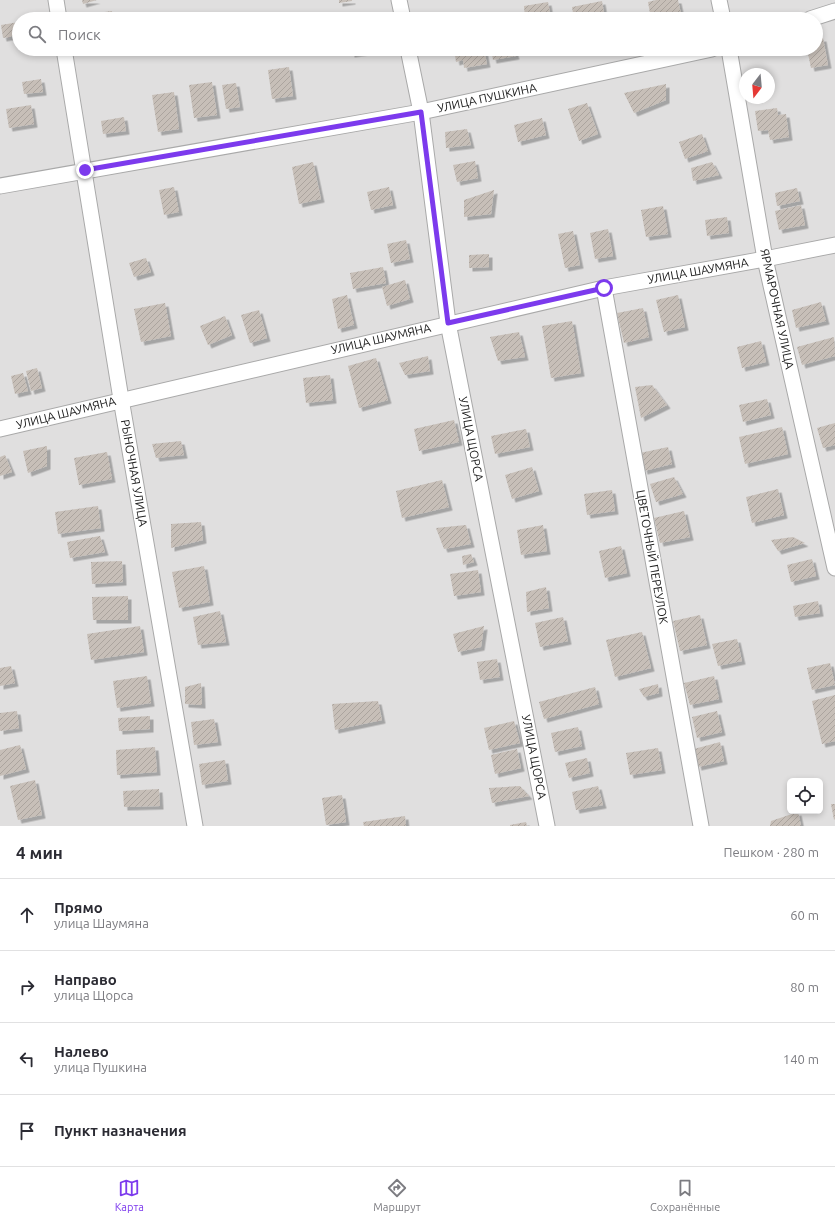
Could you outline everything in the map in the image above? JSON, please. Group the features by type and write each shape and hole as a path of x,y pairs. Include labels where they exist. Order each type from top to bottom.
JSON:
{"street":[{"path":"56,0 58,12"},
{"path":"399,0 401,12"},
{"path":"719,0 722,12"},
{"path":"823,15 835,11"},
{"name":"РЫНОЧНАЯ УЛИЦА","path":"65,56 85,170 121,400 195,826"},
{"name":"УЛИЦА ЩОРСА","path":"409,56 421,112 448,323 547,826"},
{"name":"УЛИЦА ПУШКИНА","path":"0,186 421,112 680,56"},
{"name":"ЯРМАРОЧНАЯ УЛИЦА","path":"730,56 765,259 835,568"},
{"name":"УЛИЦА ШАУМЯНА","path":"0,429 448,323 604,288 835,245"},
{"name":"ЦВЕТОЧНЫЙ ПЕРЕУЛОК","path":"604,288 701,826"}],"shaded area":[{"path":"0,0 835,0 835,826 0,826"}],"building":[{"path":"82,0 97,0 83,4"},
{"path":"339,0 352,0 352,1 339,3"},
{"path":"656,0 678,0 681,12 650,12 648,2"},
{"path":"602,1 604,12 573,12 572,7"},
{"path":"548,2 550,12 524,12 524,6"},
{"path":"12,23 12,36 3,38 1,25"},
{"path":"823,38 828,65 811,68 808,56 823,56"},
{"path":"455,56 485,56 487,64 464,68 463,60 456,62"},
{"path":"492,56 516,56 493,60"},
{"path":"289,67 293,96 272,99 268,70"},
{"path":"41,79 43,92 24,94 22,82"},
{"path":"212,82 217,115 194,118 189,85"},
{"path":"236,83 240,107 226,109 222,85"},
{"path":"666,84 666,100 634,113 624,93"},
{"path":"174,92 179,129 158,132 152,95"},
{"path":"587,103 598,134 579,141 568,109"},
{"path":"31,105 34,124 9,128 6,109"},
{"path":"777,108 778,115 786,114 789,137 770,140 768,130 758,131 755,111"},
{"path":"124,117 126,131 103,134 101,121"},
{"path":"542,118 546,135 518,142 514,125"},
{"path":"467,129 471,145 446,148 445,132"},
{"path":"702,134 708,151 685,159 679,142"},
{"path":"475,161 478,178 457,182 453,165"},
{"path":"313,162 321,199 299,204 292,167"},
{"path":"712,162 719,175 693,181 691,168"},
{"path":"174,187 179,212 164,215 159,190"},
{"path":"389,187 393,205 371,210 367,192"},
{"path":"797,188 800,201 777,206 775,193"},
{"path":"494,190 491,214 464,217 464,200"},
{"path":"801,205 805,225 779,230 775,211"},
{"path":"663,206 668,234 646,237 641,210"},
{"path":"727,217 729,233 707,236 705,220"},
{"path":"608,229 613,256 595,259 590,233"},
{"path":"573,231 580,265 565,268 558,234"},
{"path":"406,240 410,259 391,263 387,244"},
{"path":"489,254 489,267 469,268 469,255"},
{"path":"146,258 151,272 134,277 129,263"},
{"path":"383,267 386,283 353,289 350,273"},
{"path":"405,280 410,299 387,306 382,287"},
{"path":"347,295 354,325 338,329 332,299"},
{"path":"678,295 685,327 664,332 656,300"},
{"path":"821,302 826,321 796,328 792,310"},
{"path":"165,303 171,336 141,342 134,309"},
{"path":"643,308 649,337 624,343 617,313"},
{"path":"259,310 267,338 250,343 241,315"},
{"path":"225,316 232,335 208,345 200,326"},
{"path":"572,321 581,373 551,378 542,326"},
{"path":"519,332 525,357 498,361 490,337"},
{"path":"834,337 835,356 802,365 797,347"},
{"path":"761,341 766,362 742,368 737,347"},
{"path":"428,356 430,371 405,375 399,363"},
{"path":"376,358 388,400 359,408 348,366"},
{"path":"37,368 42,388 31,391 26,371"},
{"path":"23,373 28,391 15,394 11,376"},
{"path":"330,375 333,400 306,403 303,378"},
{"path":"652,385 667,405 641,418 635,387"},
{"path":"767,399 771,415 743,422 739,405"},
{"path":"454,420 459,442 419,451 414,429"},
{"path":"835,423 835,445 823,448 817,428"},
{"path":"782,427 788,454 745,464 739,437"},
{"path":"526,429 530,447 495,454 491,436"},
{"path":"181,441 184,455 156,458 152,444"},
{"path":"47,446 47,466 28,473 23,451"},
{"path":"668,447 672,464 644,471 640,453"},
{"path":"107,452 112,479 79,485 74,458"},
{"path":"5,455 12,472 0,476 0,457"},
{"path":"532,467 539,491 512,499 505,475"},
{"path":"674,477 683,494 656,502 650,484"},
{"path":"442,480 449,507 402,518 396,491"},
{"path":"778,489 784,515 752,523 746,497"},
{"path":"612,490 615,511 587,515 584,494"},
{"path":"98,506 101,528 58,534 55,512"},
{"path":"684,511 690,537 660,543 654,518"},
{"path":"201,522 203,540 171,548 171,524"},
{"path":"466,525 471,544 444,549 436,528"},
{"path":"543,525 547,551 521,555 517,530"},
{"path":"100,536 105,552 70,558 67,542"},
{"path":"793,537 805,543 778,551 771,540"},
{"path":"621,546 627,573 605,578 599,551"},
{"path":"471,554 474,562 463,565 462,556"},
{"path":"812,559 816,576 791,582 787,565"},
{"path":"122,561 123,582 92,584 91,562"},
{"path":"204,566 210,602 179,608 172,572"},
{"path":"478,570 481,592 454,596 450,574"},
{"path":"546,587 549,608 527,612 526,592"},
{"path":"128,596 128,620 93,620 92,597"},
{"path":"818,601 820,613 795,617 793,606"},
{"path":"220,611 226,642 198,645 193,617"},
{"path":"700,615 707,645 680,651 673,621"},
{"path":"563,617 568,641 540,647 535,623"},
{"path":"140,626 144,652 91,660 87,634"},
{"path":"484,626 481,647 458,652 453,634"},
{"path":"642,632 651,668 615,677 606,640"},
{"path":"737,639 742,661 718,666 712,644"},
{"path":"497,659 500,677 480,680 477,662"},
{"path":"830,663 835,685 812,690 807,668"},
{"path":"11,666 15,683 0,686 0,668"},
{"path":"147,676 151,703 117,708 113,681"},
{"path":"714,676 719,699 690,705 684,683"},
{"path":"201,683 202,705 185,704 185,687"},
{"path":"658,684 659,693 644,697 639,689"},
{"path":"595,687 599,704 544,719 539,702"},
{"path":"835,695 835,741 822,744 812,701"},
{"path":"378,701 382,720 335,730 332,704"},
{"path":"17,711 19,728 0,731 0,713"},
{"path":"717,711 722,732 697,738 692,717"},
{"path":"150,716 150,729 119,731 118,718"},
{"path":"214,719 218,742 194,745 191,722"},
{"path":"514,721 520,743 489,750 484,728"},
{"path":"578,727 582,746 555,752 551,733"},
{"path":"720,742 724,761 698,767 694,749"},
{"path":"20,745 26,769 0,776 0,750"},
{"path":"155,747 157,772 117,775 116,750"},
{"path":"658,748 662,770 630,775 626,753"},
{"path":"517,749 521,768 495,774 491,755"},
{"path":"587,758 590,773 569,778 565,763"},
{"path":"225,760 228,781 202,785 199,764"},
{"path":"35,780 42,815 18,820 10,786"},
{"path":"520,786 529,796 492,803 489,788"},
{"path":"598,786 603,805 576,810 572,792"},
{"path":"159,789 160,806 124,807 123,791"},
{"path":"342,795 346,822 326,825 322,798"},
{"path":"831,804 835,804 834,820"},
{"path":"792,814 798,814 801,826 770,826 771,821"},
{"path":"405,816 406,826 364,826 363,822"},
{"path":"526,822 527,826 510,826 510,825"}],"route":[{"path":"85,170 421,112 448,323 604,288"}]}
